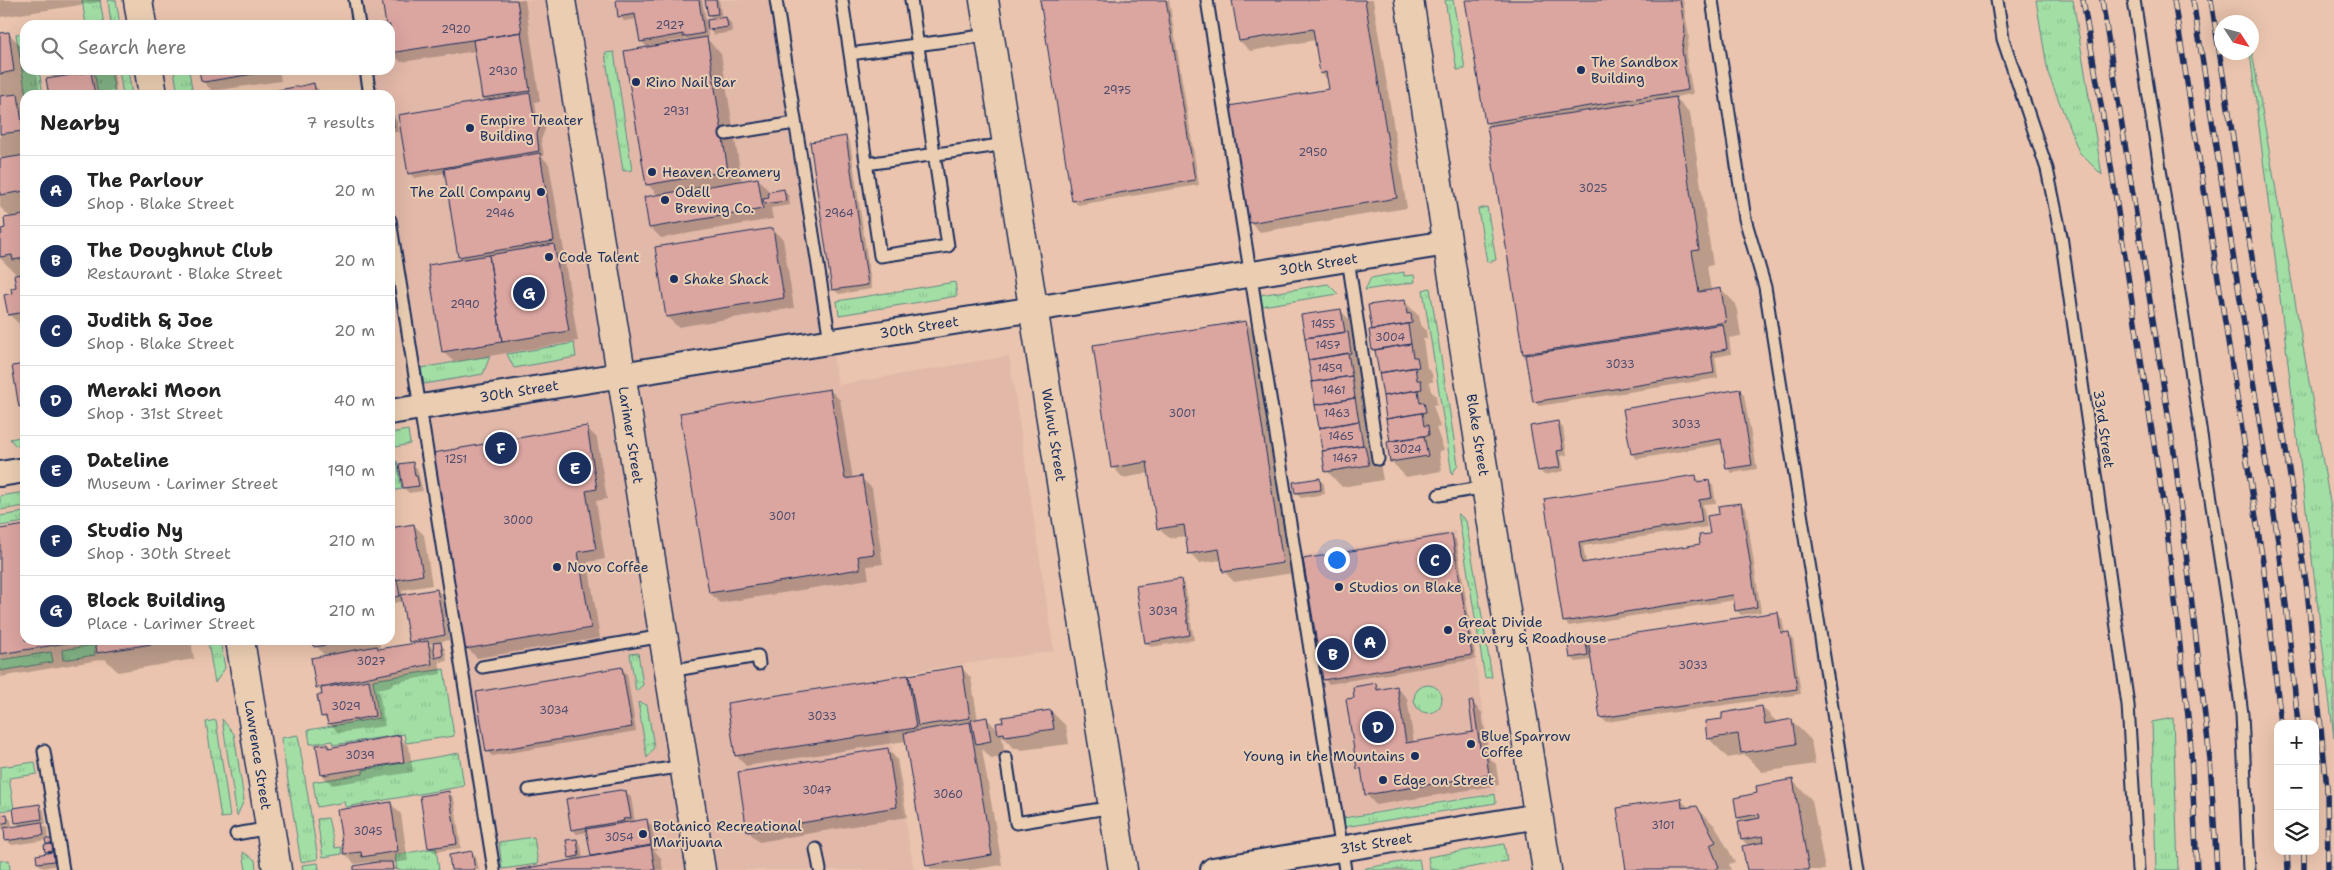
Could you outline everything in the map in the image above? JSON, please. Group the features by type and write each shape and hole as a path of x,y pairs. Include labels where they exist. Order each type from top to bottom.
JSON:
{"street":[{"path":"138,0 141,20"},
{"name":"Larimer Street","path":"562,0 701,870"},
{"name":"Walnut Street","path":"984,0 1123,870"},
{"name":"Blake Street","path":"1409,0 1547,870"},
{"path":"150,75 152,90"},
{"name":"30th Street","path":"395,411 1447,243"},
{"path":"0,474 20,471"},
{"name":"Lawrence Street","path":"241,645 277,870"},
{"name":"31st Street","path":"1213,870 1343,859 1539,816"}],"lane":[{"path":"355,0 358,20"},
{"path":"776,0 830,341"},
{"path":"842,0 880,256 948,246 911,0"},
{"path":"1207,0 1343,859"},
{"path":"1712,0 1746,219 1766,287 1858,870"},
{"name":"33rd Street","path":"1997,0 2003,39 2047,169 2061,236 2128,705 2138,870"},
{"path":"2134,0 2229,616 2242,714 2249,870"},
{"path":"850,54 990,35"},
{"path":"367,75 369,90"},
{"path":"726,134 795,123"},
{"path":"866,164 1008,144"},
{"path":"395,251 494,870"},
{"path":"1348,259 1378,459"},
{"path":"1439,495 1486,487"},
{"path":"482,667 663,636"},
{"path":"669,672 758,656 759,664"},
{"path":"44,752 63,870"},
{"path":"1006,758 1016,823 1113,807"},
{"path":"529,790 684,766"},
{"path":"236,834 270,828"},
{"path":"816,849 820,870"}],"shaded area":[{"path":"360,0 774,0 838,385 1009,356 1054,651 908,672 917,730 890,735 914,870 501,870 395,218 395,90 374,90 372,75 395,75 395,20 363,20"},
{"path":"1455,531 1496,792 1341,817 1300,556"}],"green space":[{"path":"82,0 100,0 103,20 85,20"},
{"path":"108,0 116,0 119,20 110,20"},
{"path":"1445,0 1453,0 1465,69 1457,70"},
{"path":"2036,0 2073,0 2102,175 2079,152 2048,73"},
{"path":"16,34 20,34 20,58"},
{"path":"614,52 632,170 623,171 605,53"},
{"path":"2251,60 2253,60 2334,526 2334,738"},
{"path":"23,75 40,75 42,90 25,90"},
{"path":"95,75 112,75 114,90 97,90"},
{"path":"120,75 129,75 131,90 122,90"},
{"path":"175,75 190,75 192,90 177,90"},
{"path":"1487,207 1496,260 1487,262 1478,209"},
{"path":"1404,272 1404,276 1414,275 1415,282 1365,290 1371,278"},
{"path":"955,282 957,296 839,315 837,301"},
{"path":"1328,284 1338,294 1262,306 1260,295"},
{"path":"1430,288 1458,465 1452,474 1423,290"},
{"path":"574,343 576,357 514,368 507,354"},
{"path":"490,356 483,374 424,384 421,368"},
{"path":"408,430 410,444 395,447 395,432"},
{"path":"20,437 20,446 16,446 10,439"},
{"path":"395,461 397,461 402,489 395,490"},
{"path":"20,493 20,507 0,510 0,496"},
{"path":"20,513 20,523 0,526 0,516"},
{"path":"1458,513 1466,521 1492,677 1485,678"},
{"path":"94,645 95,655 63,660 62,650"},
{"path":"209,645 221,645 225,668 215,683"},
{"path":"51,652 53,662 0,671 0,660"},
{"path":"638,653 643,685 636,691 630,654"},
{"path":"444,669 454,736 406,743 404,734 333,745 332,741 310,744 308,730 379,718 373,680"},
{"path":"1428,685 1438,689 1442,699 1438,709 1428,713 1418,709 1414,699 1418,689"},
{"path":"638,702 647,705 654,747 647,758"},
{"path":"2173,718 2178,870 2156,870 2152,722"},
{"path":"222,719 234,734 244,800 237,816"},
{"path":"216,720 230,817 221,818 206,722"},
{"path":"298,735 318,859 301,862 281,738"},
{"path":"459,753 464,786 346,807 345,802 317,807 313,782 363,774 363,770"},
{"path":"35,762 37,774 9,778 14,809 0,811 0,767"},
{"path":"1495,794 1496,803 1344,827 1343,818"},
{"path":"328,818 335,848 341,847 342,854 323,857 317,819"},
{"path":"534,837 538,864 502,869 499,842"},
{"path":"1504,844 1507,861 1456,870 1430,870 1428,857"},
{"path":"436,848 439,870 397,870 395,855"},
{"path":"243,852 255,860 256,870 246,870"},
{"path":"1419,859 1421,870 1364,870 1366,868"},
{"path":"9,860 10,870 0,870 0,861"},
{"path":"318,863 319,870 303,870 302,865"}],"building":[{"path":"382,0 517,0 522,32 395,52 395,20 385,20"},
{"path":"616,0 699,0 704,33 683,37 683,34 640,42 635,14 618,17"},
{"path":"705,0 716,0 718,14 708,15"},
{"path":"1040,0 1166,0 1195,180 1072,201"},
{"path":"1232,0 1365,0 1397,198 1249,223 1229,106 1329,89 1326,72 1320,74 1313,29 1239,41"},
{"name":"The Sandbox Building","path":"1465,0 1680,0 1685,31 1682,50 1688,90 1485,123"},
{"path":"726,17 728,27 708,30 707,20"},
{"path":"9,32 14,71 0,74 0,33"},
{"path":"521,32 530,91 482,98 473,40"},
{"path":"707,37 728,171 646,185 624,51"},
{"path":"72,75 92,75 94,90 48,90 46,79"},
{"path":"200,75 247,75 204,82 201,81"},
{"path":"314,83 315,90 278,90"},
{"name":"Empire Theater Building","path":"530,93 533,112 542,121 537,134 539,151 408,174 398,115"},
{"path":"18,94 20,131 0,134 0,96"},
{"path":"1676,97 1699,250 1692,251 1699,292 1721,288 1726,322 1523,354 1487,126"},
{"path":"846,136 868,285 832,290 810,142"},
{"path":"540,153 554,241 458,257 444,169"},
{"path":"20,156 20,192 0,195 0,159"},
{"path":"758,178 763,209 649,228 644,197"},
{"path":"784,189 786,201 764,204 763,199 769,198 768,192"},
{"path":"20,216 20,259 13,260 12,255 0,257 0,235 2,234 1,229 5,228 4,218"},
{"path":"773,228 784,298 666,317 655,247"},
{"path":"554,244 569,331 502,342 489,255"},
{"path":"489,255 502,342 442,352 428,265"},
{"path":"20,274 20,313 8,315 4,295 12,293 11,288 16,287 14,275"},
{"path":"1405,300 1407,314 1411,313 1412,323 1372,330 1368,305"},
{"path":"1341,309 1345,332 1305,338 1301,315"},
{"path":"1246,321 1283,563 1223,572 1219,549 1188,554 1184,525 1157,529 1147,462 1111,468 1093,345"},
{"path":"1408,324 1411,344 1372,350 1369,330"},
{"path":"1723,324 1727,349 1711,352 1714,373 1533,402 1525,355"},
{"path":"1348,332 1351,353 1308,360 1305,338"},
{"path":"1411,344 1413,357 1417,357 1419,367 1379,373 1375,350"},
{"path":"1348,353 1352,376 1312,382 1308,360"},
{"path":"20,365 20,407 19,407 12,366"},
{"path":"1415,367 1417,380 1421,380 1422,389 1383,396 1379,373"},
{"path":"1352,376 1355,398 1315,405 1312,382"},
{"path":"830,389 845,479 862,476 874,554 858,556 860,569 709,593 680,413"},
{"path":"1740,389 1752,465 1726,469 1721,439 1631,454 1623,409"},
{"path":"1418,390 1420,403 1424,402 1426,412 1386,419 1383,396"},
{"path":"1355,398 1359,421 1319,428 1315,405"},
{"path":"1422,413 1424,426 1428,425 1429,435 1390,441 1386,419"},
{"path":"1359,421 1363,445 1322,451 1319,428"},
{"path":"1558,421 1563,450 1557,451 1560,467 1538,471 1530,426"},
{"path":"587,426 597,489 586,491 596,549 578,552 591,628 465,649 433,453"},
{"path":"1424,436 1428,456 1390,462 1387,442"},
{"path":"1365,446 1369,465 1325,472 1322,451"},
{"path":"413,462 419,486 403,488 399,464"},
{"path":"1696,475 1697,482 1709,480 1712,498 1699,500 1702,522 1579,542 1582,563 1700,544 1699,535 1710,534 1707,516 1719,514 1718,506 1741,503 1757,607 1735,611 1733,595 1563,622 1544,499"},
{"path":"1320,478 1321,490 1295,493 1293,482"},
{"path":"414,524 423,575 395,580 395,527"},
{"path":"20,526 20,645 55,645 0,654 0,529"},
{"path":"1452,534 1472,655 1323,680 1303,559"},
{"path":"1181,579 1190,635 1145,643 1136,586"},
{"path":"397,580 400,596 395,597 395,581"},
{"path":"437,589 445,635 409,642 401,595"},
{"path":"1778,612 1781,633 1789,632 1797,689 1600,718 1588,640"},
{"path":"1585,637 1588,655 1570,658 1567,639"},
{"path":"428,641 432,664 316,688 311,658 377,646 378,649"},
{"path":"441,642 443,656 435,658 433,643"},
{"path":"96,645 145,645 97,653"},
{"path":"962,666 970,718 918,726 909,675"},
{"path":"622,667 632,727 486,752 476,692"},
{"path":"908,675 916,728 735,756 727,703"},
{"path":"369,680 375,716 328,724 326,716 321,717 317,695 322,695 321,688"},
{"path":"1376,683 1377,690 1397,686 1406,743 1473,732 1469,702 1473,701 1481,754 1486,753 1489,775 1365,795 1361,768 1357,769 1346,699 1354,698 1353,687"},
{"path":"1762,706 1765,724 1792,719 1796,744 1741,753 1738,734 1707,739 1705,721 1722,719 1722,713"},
{"path":"1051,710 1054,729 1005,736 1004,733 998,734 996,723 1003,722 1002,717"},
{"path":"987,717 991,741 976,744 971,720"},
{"path":"970,722 992,855 926,866 904,733"},
{"path":"400,735 404,762 321,775 316,745 328,744 328,748"},
{"path":"888,748 897,807 747,832 738,772"},
{"path":"1793,779 1809,870 1747,870 1742,846 1764,842 1763,836 1741,840 1738,822 1760,818 1759,814 1737,818 1734,798 1757,793 1756,786"},
{"path":"620,790 626,791 631,818 623,819 624,821 571,830 566,799"},
{"path":"449,791 457,844 428,848 420,796"},
{"path":"1681,798 1682,808 1697,806 1716,842 1710,845 1719,867 1714,870 1626,870 1617,808"},
{"path":"391,802 398,851 362,857 361,852 344,854 337,810"},
{"path":"40,804 42,819 15,823 13,808"},
{"path":"7,814 8,822 0,824 0,815"},
{"path":"647,819 651,845 591,856 586,829"},
{"path":"42,822 44,835 5,841 4,828"},
{"path":"45,839 51,839 52,844 46,844"},
{"path":"577,839 579,856 569,858 566,840"},
{"path":"52,844 53,851 45,852 44,845"},
{"path":"651,846 655,870 516,870"},
{"path":"472,851 475,870 451,870 449,855"},
{"path":"53,852 54,861 37,863 36,855"},
{"path":"377,862 392,862 393,870 354,870 354,866"}],"railway":[{"path":"2083,0 2106,134 2166,522 2190,734 2197,870"},
{"path":"2102,0 2175,458 2210,759 2217,870"},
{"path":"2174,0 2263,562 2281,720"},
{"path":"2193,0 2278,540 2298,720"},
{"path":"2211,0 2255,276 2284,437 2307,589 2327,788 2328,870"},
{"path":"2287,855 2288,870"},
{"path":"2304,855 2304,870"}],"place":[{"name":"The Sandbox Building","path":"1581,70"},
{"name":"Rino Nail Bar","path":"636,82"},
{"name":"Empire Theater Building","path":"470,128"},
{"name":"Heaven Creamery","path":"652,172"},
{"name":"The Zall Company","path":"541,192"},
{"name":"Odell Brewing Co.","path":"665,200"},
{"name":"Code Talent","path":"549,257"},
{"name":"Shake Shack","path":"674,279"},
{"name":"Block Building","path":"529,293"},
{"name":"Studio Ny","path":"501,448"},
{"name":"Dateline","path":"575,468"},
{"name":"Judith & Joe","path":"1435,560"},
{"name":"Novo Coffee","path":"557,567"},
{"name":"Studios on Blake","path":"1339,587"},
{"name":"Great Divide Brewery & Roadhouse","path":"1448,630"},
{"name":"The Parlour","path":"1370,642"},
{"name":"The Doughnut Club","path":"1333,654"},
{"name":"Meraki Moon","path":"1378,727"},
{"name":"Blue Sparrow Coffee","path":"1471,744"},
{"name":"Young in the Mountains","path":"1415,756"},
{"name":"Edge on Street","path":"1383,780"},
{"name":"Botanico Recreational Marijuana","path":"643,834"}]}
